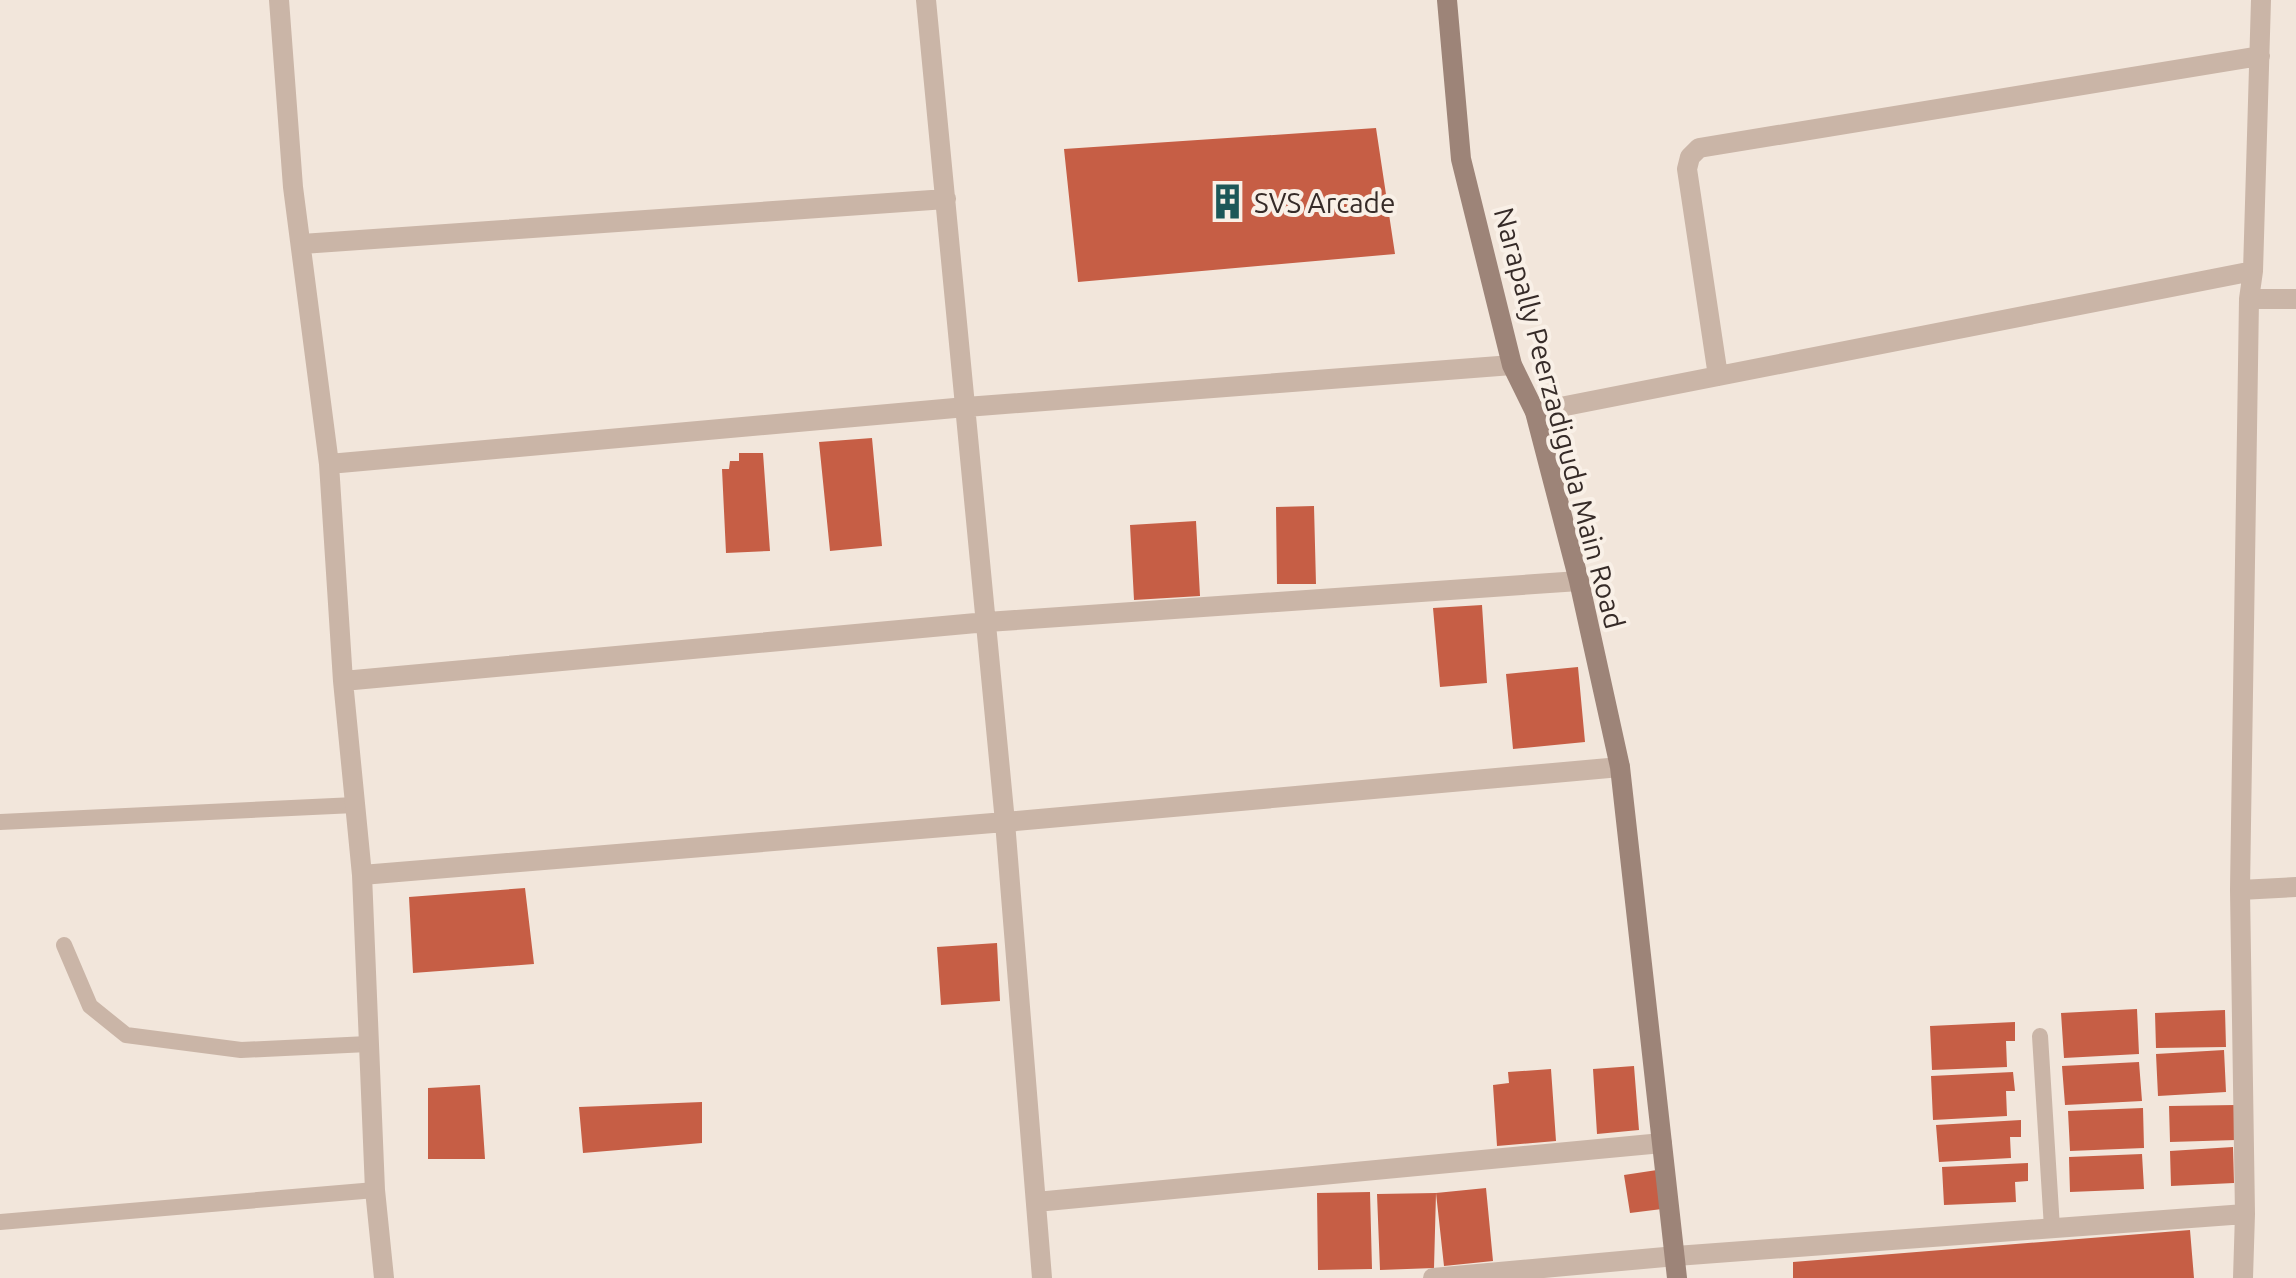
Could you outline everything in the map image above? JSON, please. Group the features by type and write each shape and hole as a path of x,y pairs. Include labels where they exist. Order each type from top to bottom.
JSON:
{"street":[{"path":"279,0 293,187 329,464 343,681 362,875 375,1190 384,1278"},
{"path":"926,0 987,622 1042,1278"},
{"name":"Narapally Peerzadiguda Main Road","path":"1447,0 1461,159 1512,365 1535,412 1579,581 1620,767 1677,1278"},
{"path":"2243,1278 2245,1214 2240,890 2249,299 2253,271 2261,0"},
{"path":"1718,376 1687,169 1690,157 1699,148 2260,56"},
{"path":"302,244 946,199"},
{"path":"1535,412 2253,271"},
{"path":"2249,299 2296,299"},
{"path":"329,464 966,407 1512,365"},
{"path":"343,681 987,622 1579,581"},
{"path":"362,875 1620,767"},
{"path":"2240,890 2296,887"},
{"path":"1036,1202 1662,1143"},
{"path":"1433,1278 1676,1256 2245,1214"}],"lane":[{"path":"0,822 355,805"},
{"path":"64,945 90,1006 126,1035 241,1050 368,1044"},
{"path":"2040,1036 2052,1228"},
{"path":"0,1222 375,1190"}],"building":[{"name":"SVS Arcade","path":"1376,128 1395,254 1078,282 1064,149"},
{"path":"872,438 882,546 830,551 819,442"},
{"path":"739,453 763,453 770,551 726,553 722,469 729,469 730,461 739,461"},
{"path":"1314,506 1316,584 1277,584 1276,507"},
{"path":"1196,521 1200,596 1134,600 1130,525"},
{"path":"1482,605 1487,683 1440,687 1433,608"},
{"path":"1578,667 1585,742 1513,749 1506,674"},
{"path":"525,888 534,964 413,973 409,897"},
{"path":"997,943 1000,1001 941,1005 937,947"},
{"path":"2137,1009 2139,1054 2064,1058 2061,1013"},
{"path":"2225,1010 2226,1047 2156,1048 2155,1013"},
{"path":"2015,1022 2015,1041 2006,1041 2007,1067 1932,1070 1930,1026"},
{"path":"2224,1050 2226,1092 2158,1096 2156,1054"},
{"path":"2139,1062 2142,1101 2065,1105 2062,1066"},
{"path":"1634,1066 1639,1130 1597,1134 1593,1069"},
{"path":"1551,1069 1556,1141 1497,1146 1493,1085 1509,1083 1508,1072"},
{"path":"2013,1072 2015,1091 2006,1091 2007,1116 1933,1120 1931,1076"},
{"path":"480,1085 485,1159 428,1159 428,1088"},
{"path":"702,1102 702,1143 583,1153 579,1107"},
{"path":"2236,1105 2236,1140 2170,1142 2169,1106"},
{"path":"2143,1108 2144,1148 2070,1151 2068,1111"},
{"path":"2021,1120 2021,1137 2010,1137 2011,1158 1939,1162 1936,1125"},
{"path":"2233,1147 2234,1183 2171,1186 2170,1151"},
{"path":"2142,1154 2144,1189 2070,1192 2069,1157"},
{"path":"2028,1163 2028,1181 2015,1182 2016,1202 1944,1205 1942,1167"},
{"path":"1657,1170 1662,1209 1630,1213 1624,1175"},
{"path":"1486,1188 1493,1261 1444,1266 1436,1193"},
{"path":"1370,1192 1372,1269 1318,1270 1317,1193"},
{"path":"1436,1193 1434,1268 1380,1270 1377,1194"},
{"path":"2190,1230 2194,1278 1793,1278 1793,1262"}],"place":[{"name":"SVS Arcade","path":"1228,202"}]}
